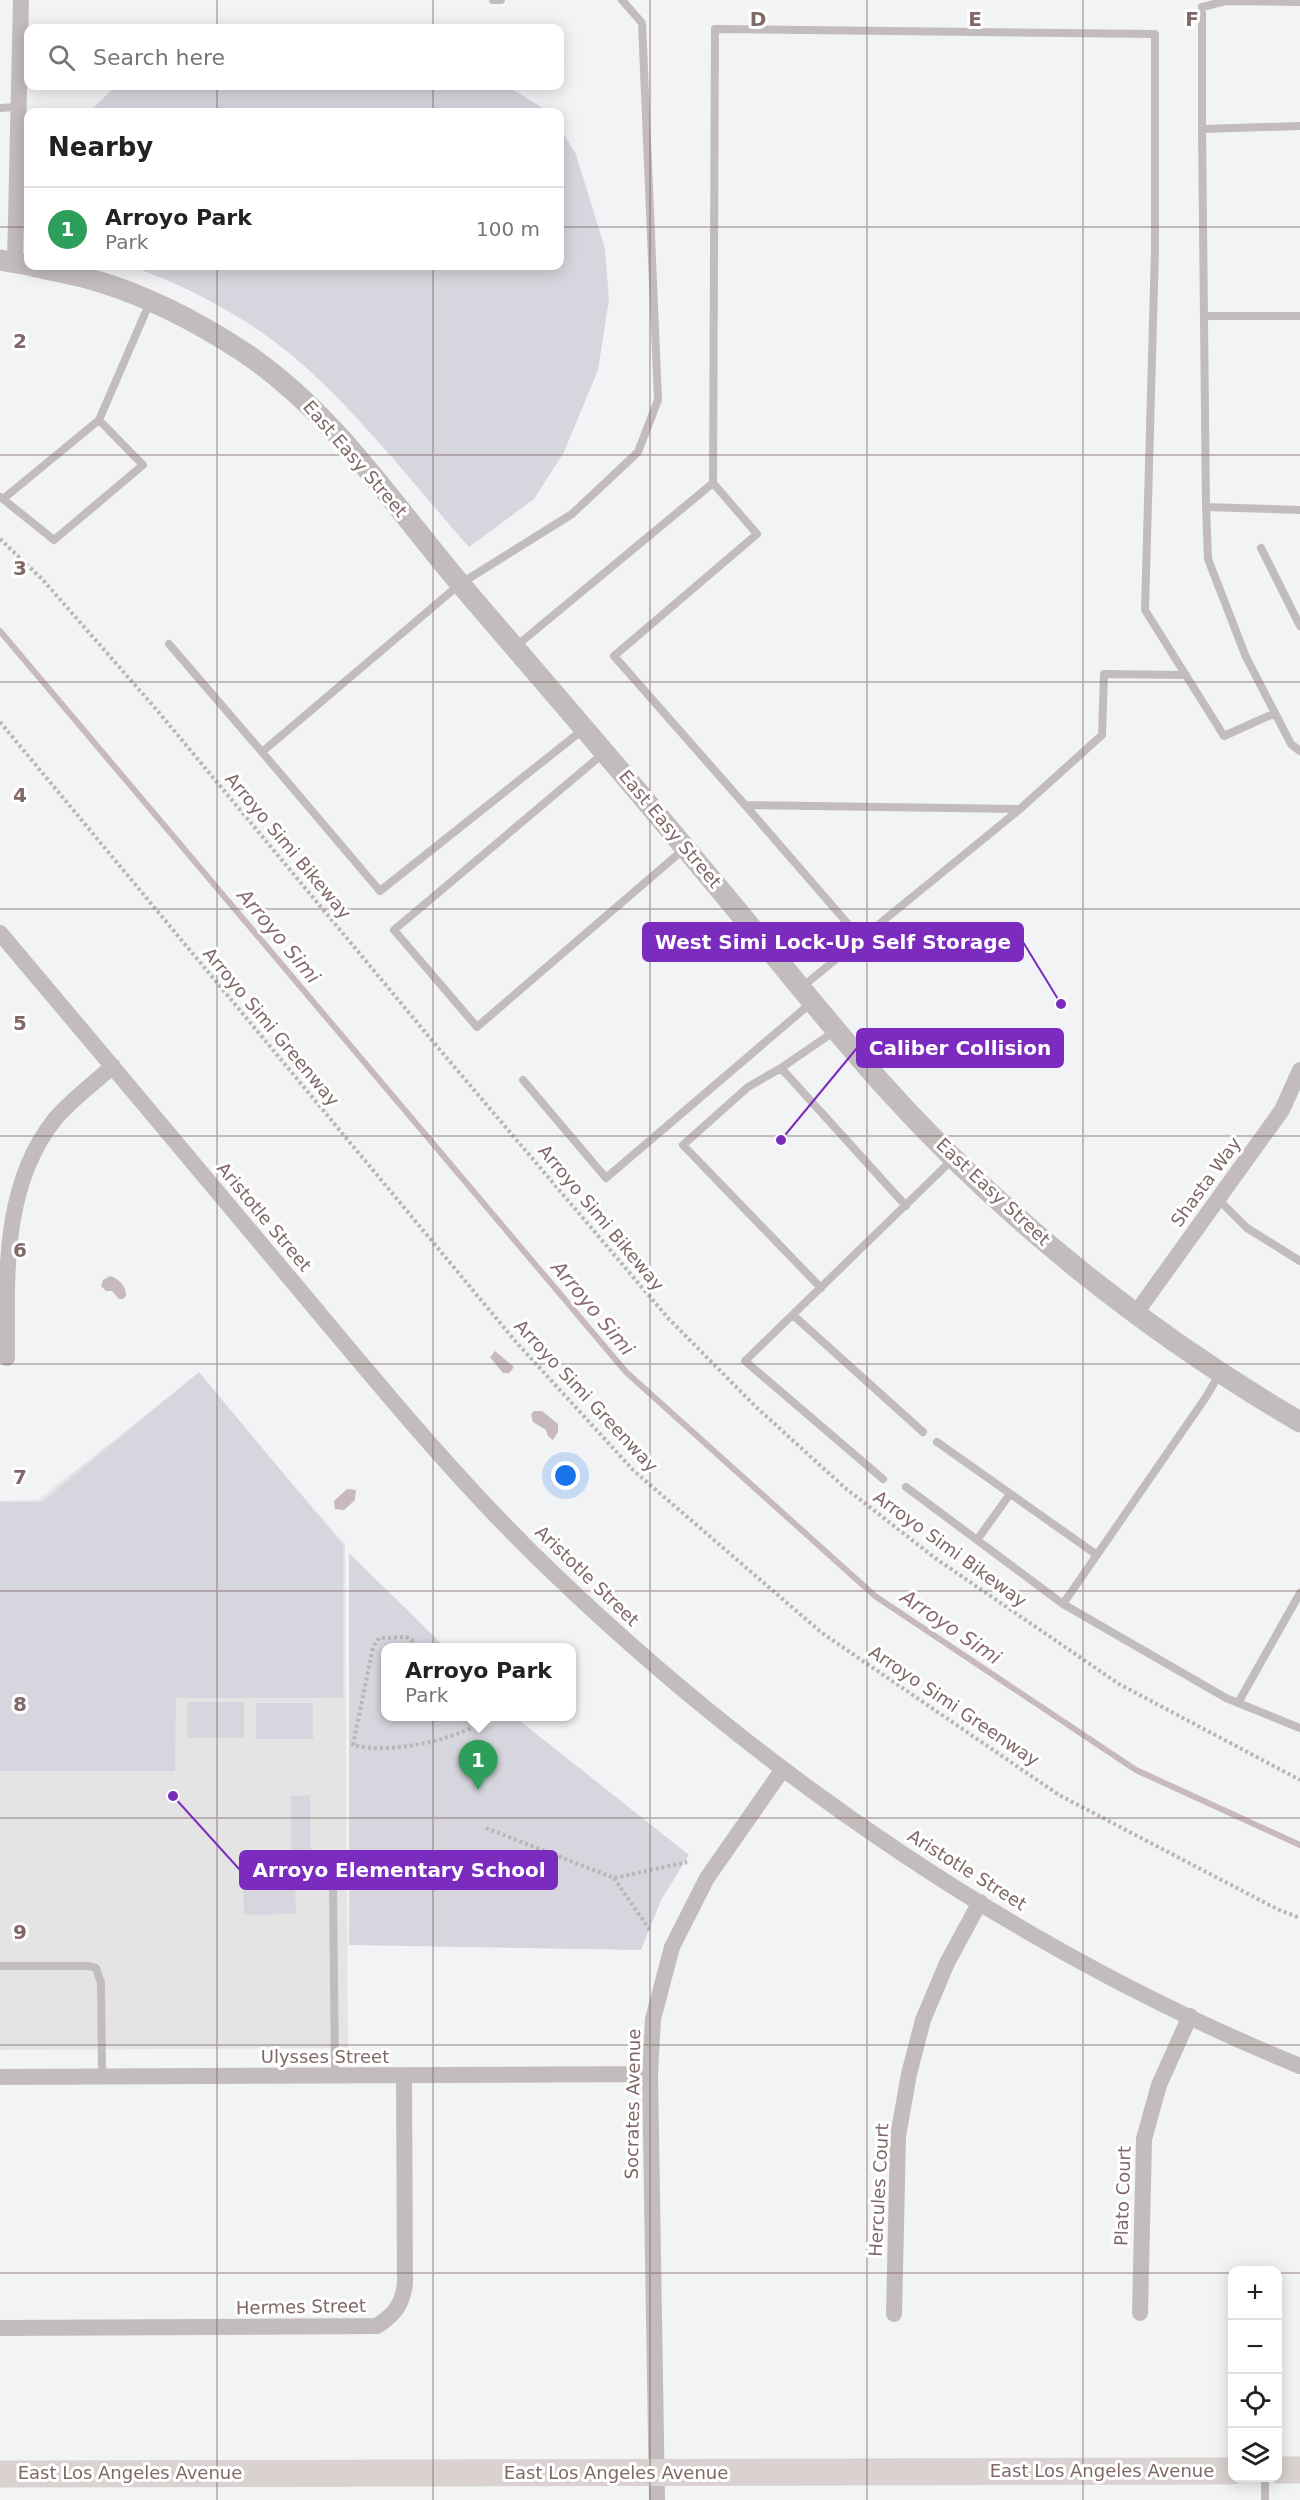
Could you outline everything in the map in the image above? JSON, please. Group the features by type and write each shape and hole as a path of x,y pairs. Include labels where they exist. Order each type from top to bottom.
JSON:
{"main road":[{"name":"East Los Angeles Avenue","path":"0,2474 1228,2470"},
{"path":"1282,2470 1300,2470"}],"street":[{"path":"19,263 8,107 21,0"},
{"name":"East Easy Street","path":"49,270 101,282 177,314 243,352 309,405 351,450 460,584 585,727 886,1088 954,1158 1070,1262 1136,1313 1247,1391 1300,1422"},
{"name":"Aristotle Street","path":"0,933 400,1411 549,1570 633,1648 708,1711 882,1841 1091,1967 1190,2016 1300,2066"},
{"path":"7,1358 7,1257 15,1203 31,1159 55,1119 113,1066"},
{"name":"Shasta Way","path":"1136,1313 1282,1110 1300,1070"},
{"name":"Socrates Avenue","path":"657,2500 650,2074 653,2019 672,1947 707,1878 783,1769"},
{"name":"Hercules Court","path":"894,2314 898,2136 909,2074 923,2020 947,1963 980,1902"},
{"name":"Plato Court","path":"1140,2313 1144,2139 1159,2085 1190,2016"},
{"name":"Ulysses Street","path":"0,2077 650,2074"},
{"name":"Hermes Street","path":"0,2328 377,2326 392,2316 402,2302 405,2284 404,2076"}],"lane":[{"path":"492,0 501,0"},
{"path":"262,752 460,584 572,514 638,452 658,400 642,22 622,0"},
{"path":"1300,2 1226,1 1202,6 1208,559 1246,657 1291,744 1300,751"},
{"path":"861,939 614,656 757,534 713,483 715,29 1155,34 1155,250 1145,610 1224,736 1275,713"},
{"path":"1202,129 1300,126"},
{"path":"99,420 143,465 54,540 2,498 99,420 150,302"},
{"path":"1205,316 1300,316"},
{"path":"515,647 713,483"},
{"path":"1206,507 1300,510"},
{"path":"1260,548 1300,626"},
{"path":"169,645 380,891 585,727"},
{"path":"523,1080 606,1178 808,994 861,939 1020,809 1102,735 1104,674 1186,675"},
{"path":"606,752 394,930 477,1027 686,848"},
{"path":"745,805 1020,809"},
{"path":"821,1288 683,1145 748,1087 781,1068 837,1029"},
{"path":"781,1068 906,1206"},
{"path":"883,1479 745,1361 954,1158"},
{"path":"1218,1199 1247,1228 1300,1261"},
{"path":"793,1315 923,1432"},
{"path":"1063,1604 1221,1372"},
{"path":"937,1442 1097,1555"},
{"path":"906,1487 1063,1604 1128,1643 1238,1703 1300,1728"},
{"path":"977,1540 1010,1494"},
{"path":"1238,1703 1300,1593"},
{"path":"333,1885 335,2076"},
{"path":"0,1966 89,1966 96,1968 101,1983 102,2076"},
{"path":"1265,2482 1265,2500"}],"path":[{"name":"Arroyo Simi Bikeway","path":"0,539 43,580 156,708 440,1050 668,1318 755,1406 844,1487 944,1565 1119,1684 1300,1780"},
{"name":"Arroyo Simi Greenway","path":"0,722 516,1342 634,1472 822,1633 1059,1795 1277,1909 1300,1918"},
{"path":"413,1643 406,1637 379,1638 373,1647 353,1745 369,1749 395,1748 464,1732 479,1725 471,1721"},
{"path":"486,1828 614,1878 687,1862"},
{"path":"614,1878 651,1932"}],"shaded area":[{"path":"112,90 513,90 543,108 93,108"},
{"path":"564,135 576,154 605,249 609,299 598,370 564,452 534,499 469,547 345,405 300,362 262,333 220,306 141,270 564,270"},
{"path":"110,1276 123,1286 126,1296 123,1299 119,1299 112,1291 106,1291 101,1286 103,1280"},
{"path":"495,1351 514,1367 509,1373 503,1373 490,1357"},
{"path":"199,1372 343,1545 343,1698 176,1698 175,1771 0,1771 0,1502 42,1502"},
{"path":"196,1375 345,1544 348,2048 0,2050 0,1501 38,1500"},
{"path":"534,1411 542,1411 558,1424 558,1432 553,1440 548,1436 546,1430 533,1422 531,1414"},
{"path":"347,1489 356,1490 355,1500 344,1510 335,1509 334,1501"},
{"path":"349,1553 441,1643 381,1643 381,1721 520,1721 689,1855 661,1900 641,1950 349,1945"},
{"path":"187,1702 244,1702 244,1738 187,1738"},
{"path":"256,1703 313,1703 313,1739 256,1739"},
{"path":"310,1795 311,1860 291,1860 291,1796"},
{"path":"295,1876 296,1914 244,1915 243,1877"}],"waterway":[{"name":"Arroyo Simi","path":"0,631 626,1372 875,1596 1136,1770 1300,1845"}],"place":[{"name":"West Simi Lock-Up Self Storage","path":"1061,1004"},
{"name":"Caliber Collision","path":"781,1140"},
{"name":"Arroyo Park","path":"478,1790"},
{"name":"Arroyo Elementary School","path":"173,1796"}]}
